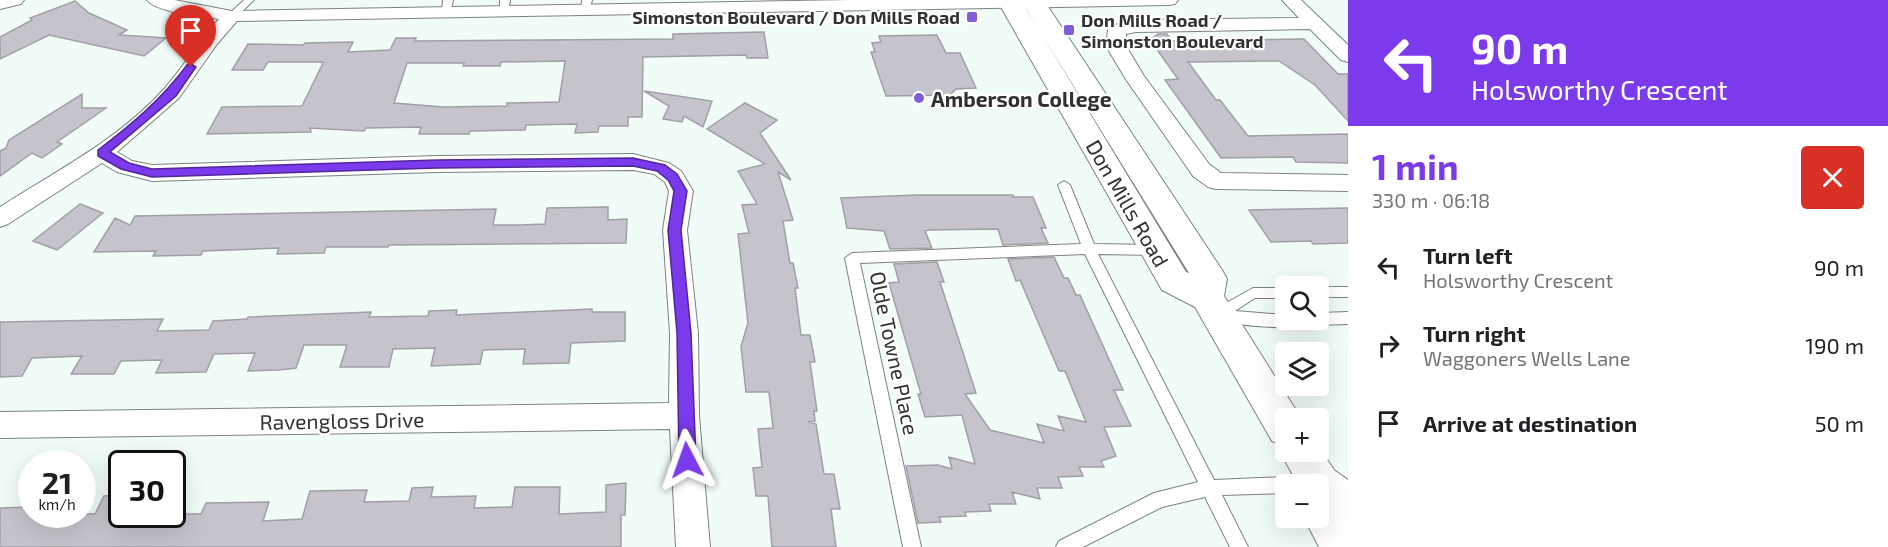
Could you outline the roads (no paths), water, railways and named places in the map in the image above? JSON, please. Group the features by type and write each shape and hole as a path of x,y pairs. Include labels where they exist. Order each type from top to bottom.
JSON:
{"main road":[{"name":"Don Mills Road","path":"1022,1 1155,250 1174,280 1212,306 1275,411"},
{"name":"Don Mills Road","path":"1022,1 1209,279 1212,306"},
{"path":"1329,524 1342,547"}],"street":[{"path":"0,4 15,0"},
{"path":"156,0 166,4 232,16 448,6 1169,0"},
{"path":"1292,0 1348,56"},
{"path":"0,218 102,153 132,130 172,93 210,40 232,16"},
{"path":"1314,23 1136,26 1117,30 1115,36 1116,46 1135,78 1201,170 1216,181 1348,183"},
{"path":"102,153 125,166 152,173 448,164 633,162 661,168 673,177 681,191 675,230 684,333 684,416 693,547"},
{"name":"Ravengloss Drive","path":"0,424 684,416"}],"lane":[{"path":"232,16 249,0"},
{"path":"1064,185 1089,249 1239,547"},
{"name":"Olde Towne Place","path":"912,547 852,258 1089,249 1155,250"},
{"path":"1329,292 1348,292"},
{"path":"1212,306 1253,293 1275,293"},
{"path":"1212,306 1275,321"},
{"path":"1329,319 1348,318"},
{"path":"1065,547 1160,499 1209,488 1275,484"}],"place":[{"name":"Simonston Boulevard / Don Mills Road","path":"972,17"},
{"name":"Don Mills Road / Simonston Boulevard","path":"1069,30"},
{"name":"Amberson College","path":"919,98"}]}
